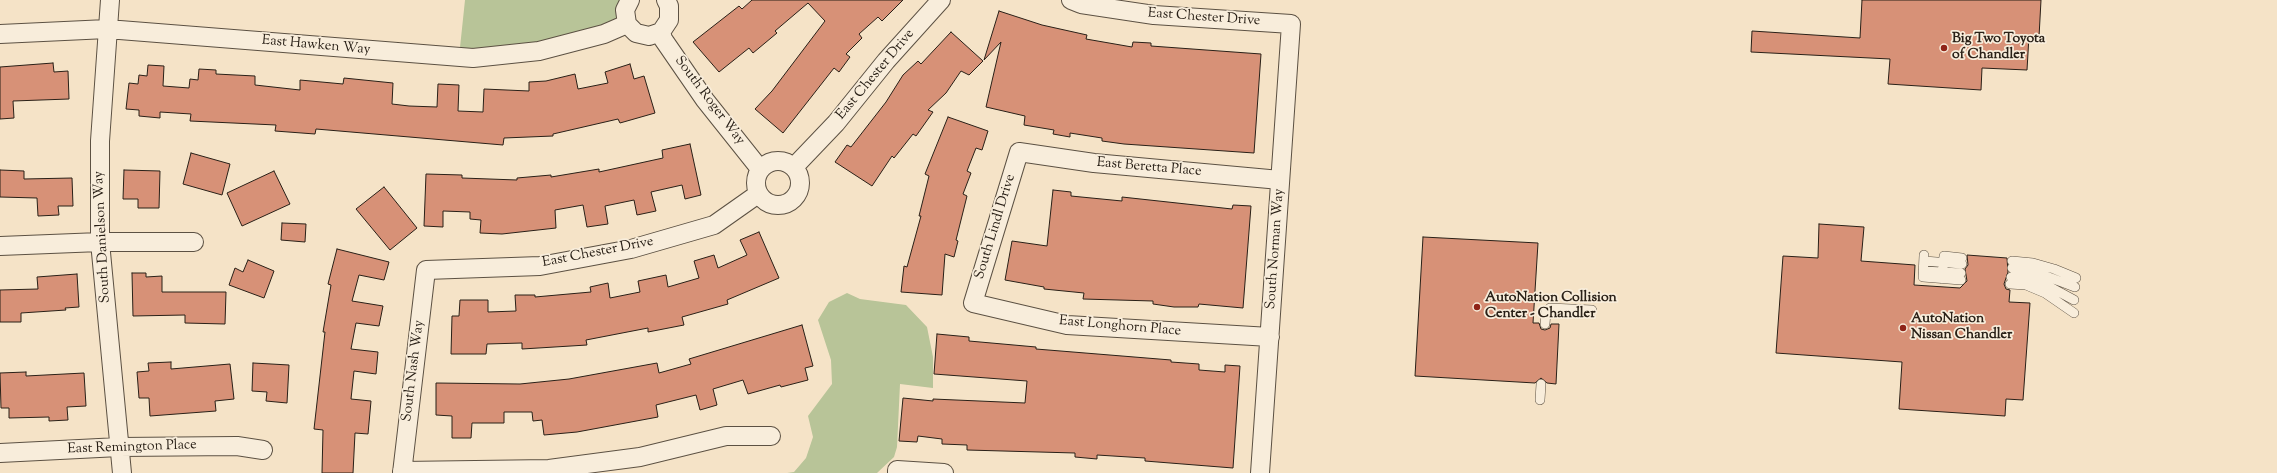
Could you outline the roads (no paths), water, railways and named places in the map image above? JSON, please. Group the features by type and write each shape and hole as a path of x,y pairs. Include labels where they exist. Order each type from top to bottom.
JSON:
{"street":[{"name":"South Danielson Way","path":"110,0 100,141 100,242 122,473"},
{"path":"630,0 625,10 627,24 631,29 643,35 656,35 661,32 669,20 672,2"},
{"name":"East Chester Drive","path":"794,167 836,123 886,61 941,0"},
{"name":"East Chester Drive","path":"1071,0 1081,4 1154,15 1291,24"},
{"name":"East Hawken Way","path":"0,34 107,29 473,58 539,51 604,34 627,24"},
{"name":"South Norman Way","path":"1260,473 1291,24"},
{"name":"South Roger Way","path":"661,32 663,39 705,100 760,169"},
{"name":"East Beretta Place","path":"1019,152 1094,163 1280,180"},
{"name":"South Lindl Drive","path":"973,303 1019,152"},
{"path":"773,161 788,162 794,167 798,173 800,188 792,200 785,204 770,204 758,194 755,181 760,169 773,161"},
{"name":"East Chester Drive","path":"426,270 540,266 631,249 714,225 758,194"},
{"path":"0,246 100,242 194,242"},
{"name":"South Nash Way","path":"402,472 426,270"},
{"name":"East Longhorn Place","path":"973,303 1067,325 1270,337"},
{"path":"402,472 549,469 640,457 726,436 771,436"},
{"name":"East Remington Place","path":"0,453 120,447 237,446 263,450"},
{"path":"897,471 944,473"}],"lane":[{"path":"1943,267 1923,278 1924,262 1943,267 1961,269 1943,267"},
{"path":"2011,273 2030,270 2075,283"},
{"path":"2011,273 2048,286 2074,300"},
{"path":"2011,273 2026,285 2045,293 2074,313"},
{"path":"1545,324 1546,312 1550,308 1592,310"},
{"path":"1540,400 1541,384"}],"place":[{"name":"Big Two Toyota of Chandler","path":"1944,48"},
{"name":"AutoNation Collision Center - Chandler","path":"1477,307"},
{"name":"AutoNation Nissan Chandler","path":"1903,328"}]}
